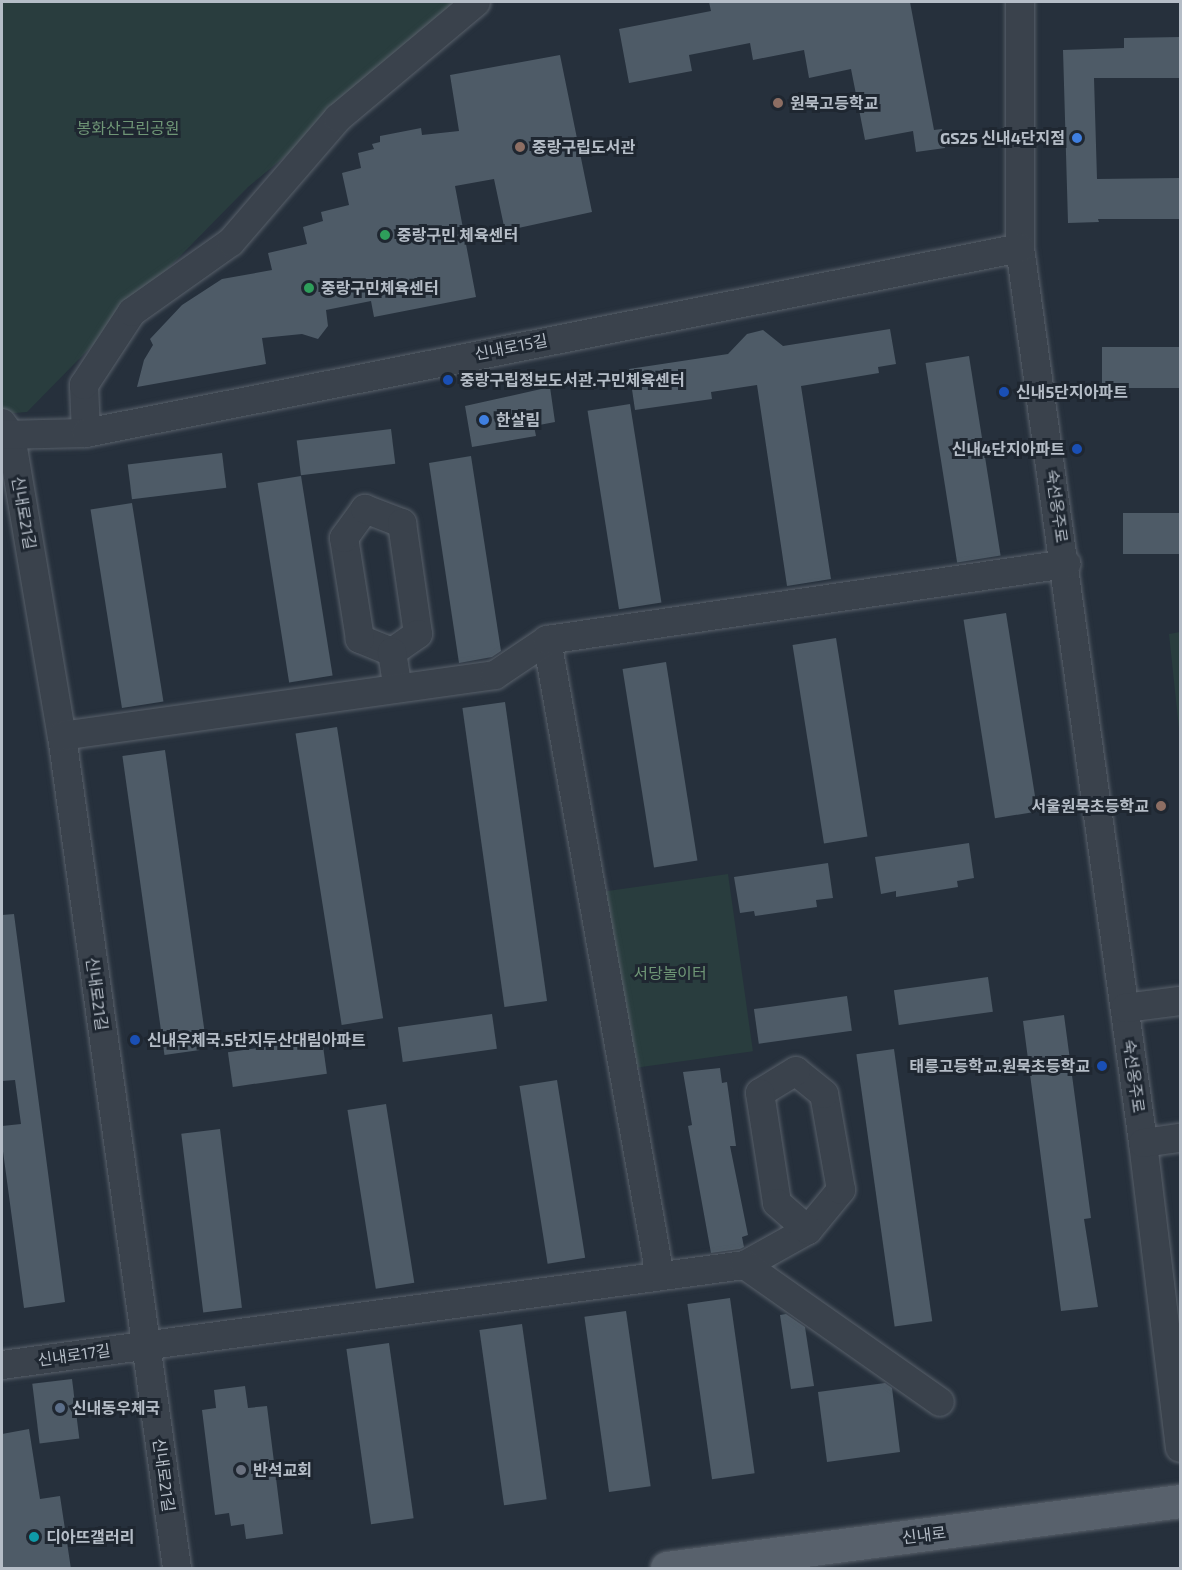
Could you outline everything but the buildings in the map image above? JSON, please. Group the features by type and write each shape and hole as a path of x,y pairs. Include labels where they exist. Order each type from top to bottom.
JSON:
{"main road":[{"name":"신내로","path":"667,1569 1180,1501"}],"street":[{"path":"86,433 84,385 132,312 231,242 338,118 476,2"},
{"name":"숙선옹주로","path":"1020,2 1020,248 1066,564 1143,1143 1170,1267 1180,1448"},
{"name":"신내로15길","path":"5,431 86,433 1020,248"},
{"name":"신내로21길","path":"5,431 62,736 177,1569"},
{"path":"62,736 495,675 547,640 1066,564"},
{"path":"547,640 660,1276"},
{"path":"392,652 398,688"},
{"path":"1125,1008 1180,1001"},
{"path":"808,1230 777,1203 760,1093 796,1071 824,1094 841,1190 808,1230 745,1265 940,1402"},
{"path":"1143,1143 1180,1138"},
{"name":"신내로17길","path":"2,1365 745,1265"}],"green space":[{"name":"봉화산근린공원","path":"2,2 473,2 248,187 27,412 2,414"},
{"path":"1180,632 1180,738 1169,634"},
{"name":"서당놀이터","path":"728,874 753,1051 611,1071 586,894"}],"place":[{"name":"원묵고등학교","path":"778,103"},
{"name":"GS25 신내4단지점","path":"1077,138"},
{"name":"중랑구립도서관","path":"520,147"},
{"name":"중랑구민 체육센터","path":"385,235"},
{"name":"중랑구민체육센터","path":"309,288"},
{"name":"중랑구립정보도서관.구민체육센터","path":"448,380"},
{"name":"신내5단지아파트","path":"1004,392"},
{"name":"한살림","path":"484,420"},
{"name":"신내4단지아파트","path":"1077,449"},
{"name":"서울원묵초등학교","path":"1161,806"},
{"name":"신내우체국.5단지두산대림아파트","path":"135,1040"},
{"name":"태릉고등학교.원묵초등학교","path":"1102,1066"},
{"name":"신내동우체국","path":"60,1408"},
{"name":"반석교회","path":"241,1470"},
{"name":"디아뜨갤러리","path":"34,1537"}]}
